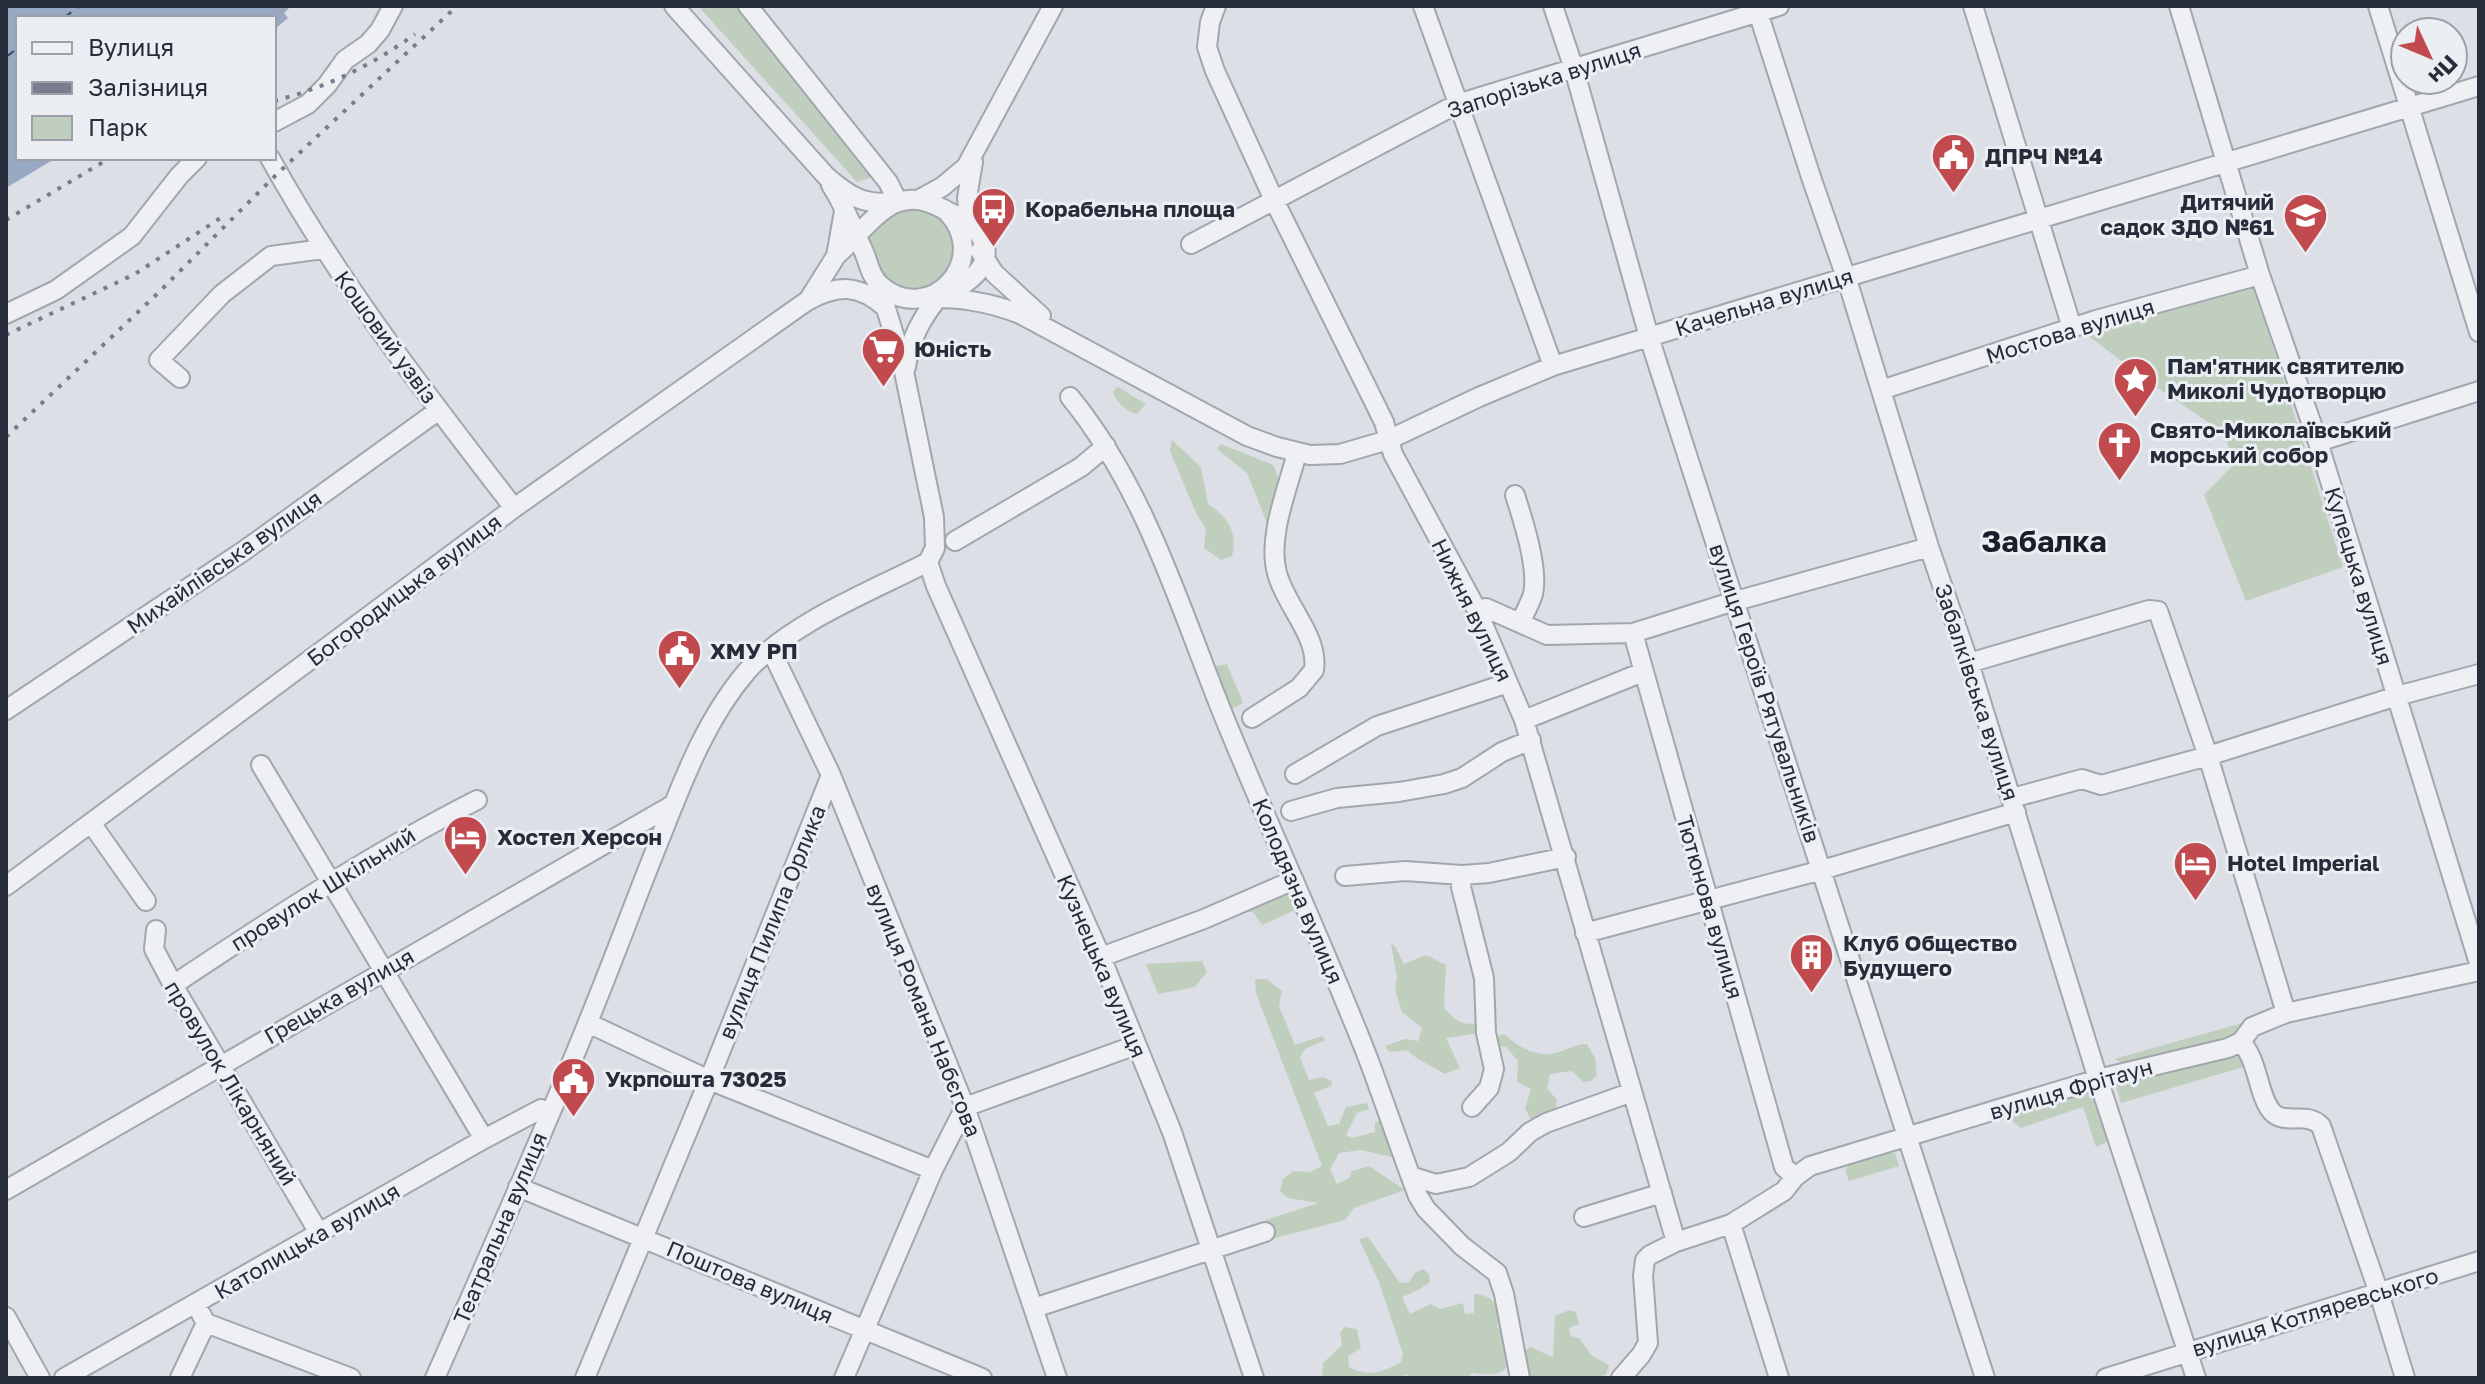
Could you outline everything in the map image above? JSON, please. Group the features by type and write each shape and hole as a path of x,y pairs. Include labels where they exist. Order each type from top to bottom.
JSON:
{"street":[{"path":"276,121 308,104 345,60 368,44 393,6"},
{"path":"674,6 842,190 870,203 930,202 966,234"},
{"path":"748,6 888,182 898,202"},
{"name":"Нижня вулиця","path":"1216,6 1208,34 1210,58 1274,200 1384,422 1399,466 1477,610 1524,720 1676,1242"},
{"path":"1423,6 1553,366"},
{"name":"вулиця Героїв Рятувальників","path":"1553,6 1574,69 1649,337 1985,1378"},
{"name":"Запорізька вулиця","path":"1191,244 1457,104 1757,9 1779,6"},
{"path":"1973,6 2072,328"},
{"name":"Купецька вулиця","path":"2179,6 2260,275 2318,442 2479,963"},
{"path":"2378,6 2479,332"},
{"path":"918,200 956,177 978,148 1048,8"},
{"name":"Забалківська вулиця","path":"1757,9 1846,278 2098,1079 2196,1378"},
{"name":"Качельна вулиця","path":"878,283 891,293 928,304 955,290 995,304 1247,436 1297,453 1340,454 1388,440 1553,366 2041,221 2479,86"},
{"path":"905,373 909,349 928,304 965,283 968,184 978,148"},
{"path":"6,314 56,290 132,236 195,160"},
{"name":"Кошовий узвіз","path":"271,160 323,249 377,328 514,508"},
{"path":"771,650 810,623 928,562 935,548 935,527 905,373 886,308 878,283 869,270 861,246 826,176"},
{"name":"Богородицька вулиця","path":"836,256 861,246 872,223 883,210 898,202"},
{"name":"Богородицька вулиця","path":"807,301 836,256 844,211"},
{"path":"955,290 966,234"},
{"name":"Качельна вулиця","path":"966,234 1008,288 1071,342"},
{"path":"180,378 159,360 222,294 271,256 323,249"},
{"name":"Мостова вулиця","path":"1881,390 2072,328 2260,275"},
{"name":"Богородицька вулиця","path":"6,886 514,508 807,301 851,284 878,283"},
{"path":"833,289 861,291 886,308"},
{"path":"2318,442 2479,391"},
{"name":"Колодязна вулиця","path":"1070,397 1125,476 1156,542 1229,729 1366,1055 1426,1209 1462,1246 1497,1273 1520,1378"},
{"name":"Михайлівська вулиця","path":"6,710 234,558 439,410"},
{"path":"955,541 1081,467 1106,446"},
{"path":"1252,718 1299,688 1314,670 1313,650 1280,582 1275,559 1280,514 1297,453"},
{"name":"Нижня вулиця","path":"1515,495 1528,540 1534,582 1532,596 1520,623"},
{"path":"1477,610 1486,608 1556,637 1633,633 1929,547"},
{"name":"Кузнецька вулиця","path":"928,562 1101,957 1172,1132 1213,1247 1254,1378"},
{"path":"1969,663 2149,610 2158,611 2208,756 2286,1013"},
{"name":"Тютюнова вулиця","path":"1633,633 1784,1167 1795,1177"},
{"name":"вулиця Романа Набєгова","path":"771,650 831,775 965,1107 1057,1378"},
{"name":"Театральна вулиця","path":"435,1378 588,1023 700,743 721,703 749,669 771,650"},
{"path":"1524,720 1643,672"},
{"path":"1585,933 1822,870 2082,779 2101,785 2479,674"},
{"path":"1295,774 1377,726 1508,683"},
{"path":"1291,811 1337,798 1444,784 1462,778 1502,752 1531,740"},
{"path":"261,765 484,1139"},
{"name":"вулиця Пилипа Орлика","path":"585,1378 831,775"},
{"name":"провулок Шкільний","path":"173,985 331,881 477,800"},
{"name":"Грецька вулиця","path":"6,1190 674,804"},
{"path":"91,823 146,901"},
{"path":"1345,876 1405,871 1462,875 1489,873 1566,857"},
{"path":"1462,875 1461,887 1484,978 1486,1033 1494,1069 1489,1088 1472,1107"},
{"path":"1101,957 1204,919 1294,880"},
{"name":"провулок Лікарняний","path":"156,930 154,949 173,985 319,1233"},
{"name":"вулиця Фрітаун","path":"1621,1378 1648,1343 1643,1276 1645,1260 1655,1250 1731,1224 1784,1191 1795,1177 1810,1166 2098,1079 2228,1048 2241,1042 2252,1027 2286,1013 2479,971"},
{"path":"588,1023 709,1080 933,1170"},
{"path":"2241,1042 2251,1052 2272,1111 2281,1117 2311,1118 2321,1126 2405,1378"},
{"path":"844,1378 933,1170 965,1107 1136,1045"},
{"path":"1412,1179 1436,1184 1469,1177 1509,1152 1530,1132 1546,1123 1632,1092"},
{"name":"Католицька вулиця","path":"64,1378 484,1139 541,1109 550,1113"},
{"name":"Поштова вулиця","path":"518,1187 982,1378"},
{"path":"1584,1217 1662,1193"},
{"path":"1731,1224 1779,1378"},
{"path":"1034,1308 1265,1232"},
{"name":"вулиця Котляревського","path":"2106,1378 2479,1261"},
{"path":"196,1305 206,1323 351,1378"},
{"path":"6,1317 40,1378"},
{"path":"180,1378 206,1323"}],"green space":[{"path":"698,6 737,6 876,176 857,182"},
{"path":"912,205 928,209 942,218 951,232 955,248 951,264 942,278 928,287 912,291 896,287 882,278 873,264 869,248 873,232 882,218 896,209"},
{"path":"2253,285 2343,567 2246,601 2204,495 2234,464 2224,433 2086,334"},
{"path":"1118,387 1146,404 1137,414 1116,399 1113,391"},
{"path":"1172,440 1201,467 1208,504 1230,526 1234,540 1232,556 1221,560 1204,548 1206,529 1170,451"},
{"path":"1221,444 1273,465 1280,491 1273,538 1247,473 1217,449"},
{"path":"1227,664 1243,703 1232,709 1228,707 1213,671 1216,666"},
{"path":"1293,889 1298,912 1293,911 1262,925 1253,912 1236,912"},
{"path":"1391,944 1404,964 1426,955 1446,965 1444,1008 1459,1021 1478,1023 1479,1033 1446,1038 1460,1068 1444,1074 1408,1050 1389,1052 1385,1046 1405,1039 1418,1041 1422,1028 1402,1012 1395,990 1397,977"},
{"path":"1202,961 1207,972 1195,987 1158,994 1146,964"},
{"path":"1255,979 1267,979 1282,991 1279,1006 1295,1045 1322,1036 1325,1040 1305,1049 1300,1057 1309,1080 1323,1077 1332,1081 1331,1086 1314,1093 1328,1126 1339,1124 1346,1107 1367,1103 1369,1109 1357,1113 1346,1135 1352,1138 1375,1132 1375,1123 1381,1119 1396,1158 1361,1150 1339,1153 1330,1169 1337,1184 1349,1178 1352,1171 1369,1166 1405,1190 1354,1208 1345,1220 1271,1239 1266,1220 1318,1203 1288,1198 1280,1191 1283,1179 1293,1171 1310,1172 1322,1166 1256,993"},
{"path":"2246,1022 2232,1040 2123,1063 2114,1059"},
{"path":"1504,1034 1522,1047 1542,1054 1587,1044 1595,1058 1597,1075 1591,1081 1583,1082 1572,1071 1550,1074 1547,1088 1557,1100 1556,1110 1531,1120 1525,1108 1531,1089 1517,1082 1518,1061 1506,1047 1491,1046 1490,1039"},
{"path":"2239,1056 2250,1065 2121,1103 2115,1084 2208,1059"},
{"path":"2093,1091 2110,1132 2107,1142 2096,1147 2083,1107 2021,1128 2011,1120 2017,1113"},
{"path":"1895,1153 1899,1166 1849,1181 1845,1170 1854,1159"},
{"path":"1368,1237 1400,1283 1409,1282 1415,1273 1423,1269 1429,1274 1430,1282 1402,1297 1410,1314 1431,1304 1440,1309 1463,1303 1465,1314 1474,1313 1474,1294 1492,1300 1503,1316 1497,1326 1505,1335 1512,1360 1508,1366 1495,1374 1472,1373 1467,1378 1410,1378 1406,1374 1399,1378 1326,1378 1322,1374 1323,1363 1342,1345 1340,1333 1344,1327 1357,1329 1361,1348 1348,1356 1349,1367 1376,1372 1401,1362 1403,1354 1379,1282 1359,1239"},
{"path":"1569,1310 1576,1312 1579,1324 1569,1328 1571,1336 1579,1338 1592,1356 1609,1365 1606,1374 1598,1378 1527,1378 1523,1353 1530,1347 1553,1357 1555,1316"}],"water":[{"path":"6,6 291,6 284,13 288,18 276,28 276,16 16,16 16,160 53,160 6,188"}],"ferry route":[{"path":"66,16 81,6"},
{"path":"6,57 16,50"}],"railway":[{"path":"6,437 157,294 278,173 457,6"},
{"path":"276,100 348,74 415,34"},
{"path":"6,220 107,160"},
{"path":"6,335 135,274 222,217"}],"place":[{"name":"ДПРЧ №14","path":"1954,195"},
{"name":"Корабельна площа","path":"994,248"},
{"name":"Дитячий садок ЗДО №61","path":"2305,254"},
{"name":"Юність","path":"883,388"},
{"name":"Пам'ятник святителю Миколі Чудотворцю","path":"2136,418"},
{"name":"Свято-Миколаївський морський собор","path":"2119,482"},
{"name":"ХМУ РП","path":"679,690"},
{"name":"Хостел Херсон","path":"466,876"},
{"name":"Hotel Imperial","path":"2196,902"},
{"name":"Клуб Общество Будущего","path":"1812,995"},
{"name":"Укрпошта 73025","path":"574,1118"}],"district":[{"name":"Забалка","path":"2044,542"}]}
